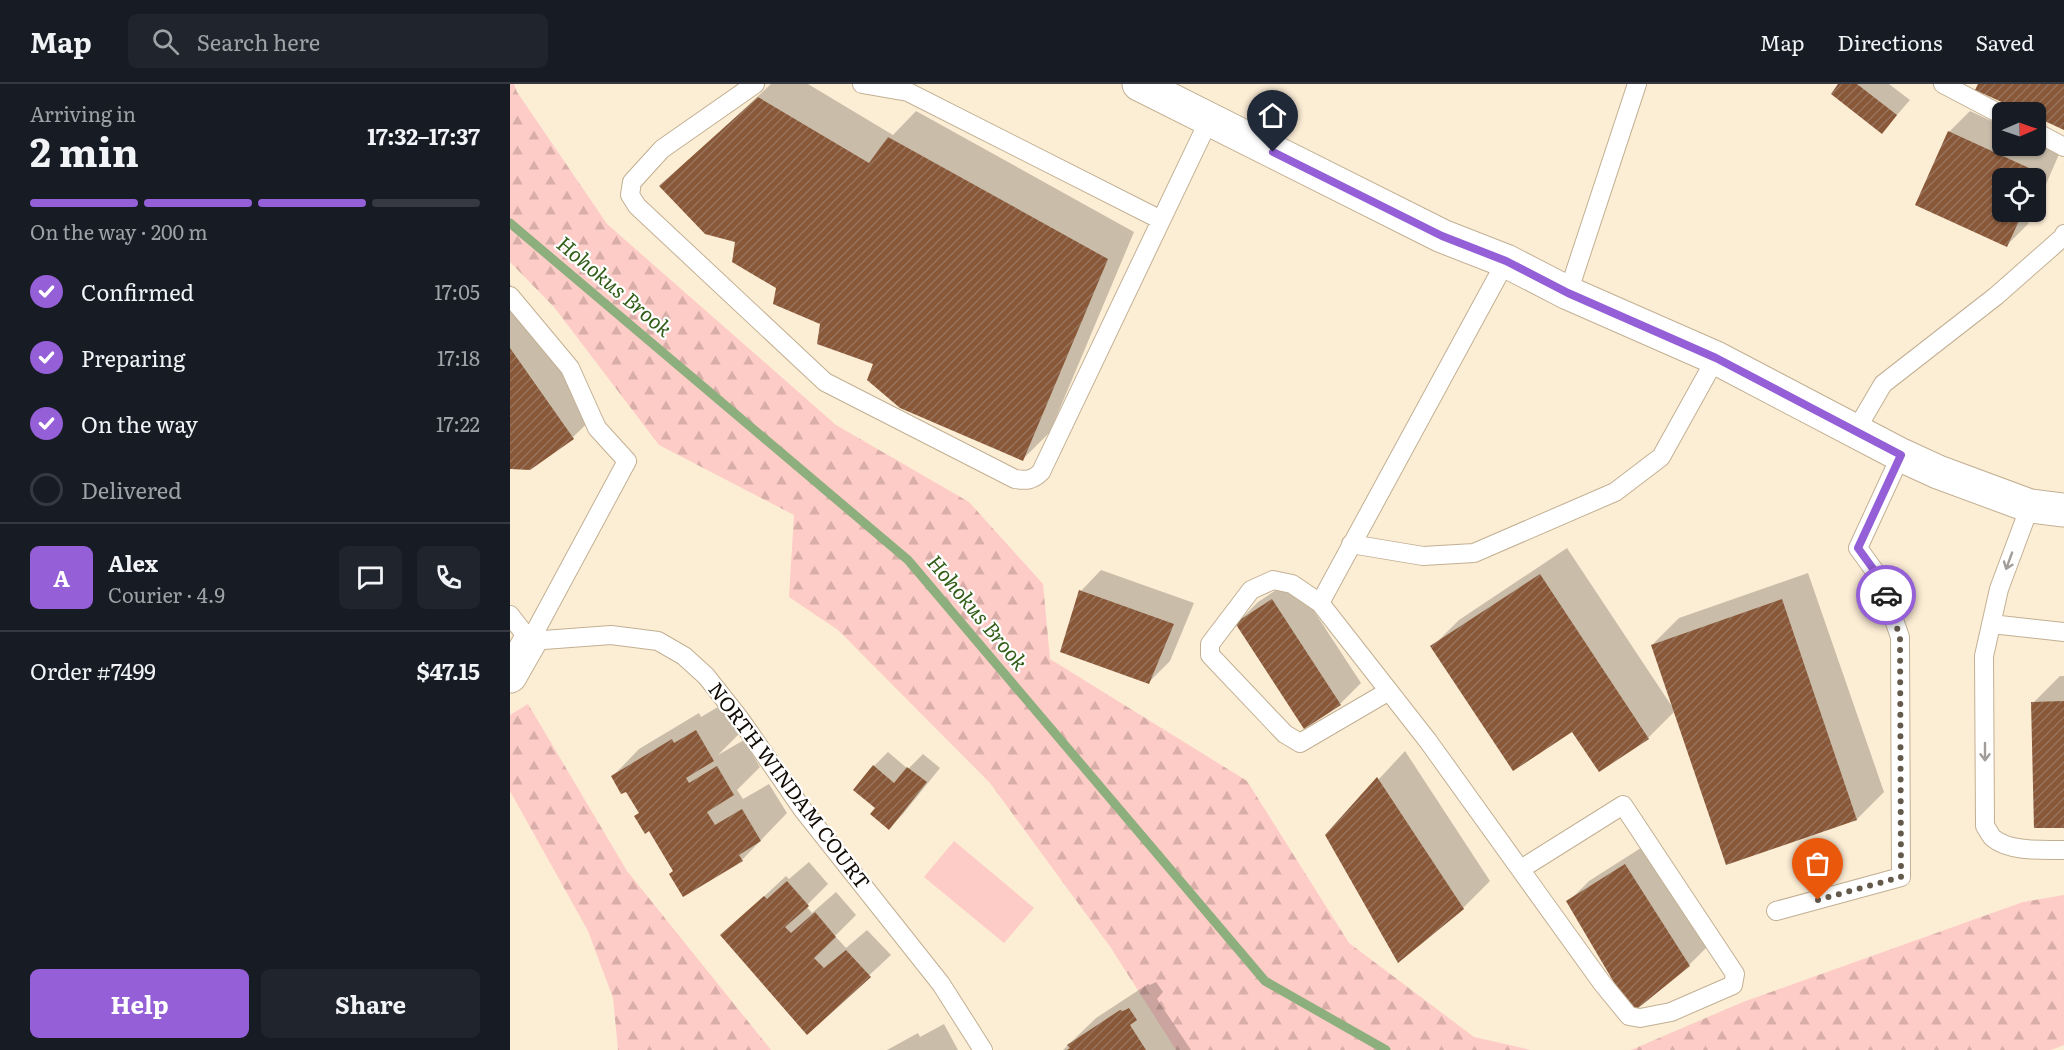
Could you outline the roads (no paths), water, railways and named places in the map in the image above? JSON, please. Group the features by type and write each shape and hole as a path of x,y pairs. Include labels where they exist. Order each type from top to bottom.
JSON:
{"street":[{"path":"1139,84 1442,236 1506,261 1568,293 1716,358 1901,455 1938,472 2030,506 2064,510"},
{"path":"510,676 530,641"}],"lane":[{"path":"755,84 662,149 632,182 630,195 637,206 825,382 1015,479 1026,481 1041,472 1209,120"},
{"path":"862,84 908,92 1161,220"},
{"path":"1568,293 1637,84"},
{"path":"1943,84 1992,110"},
{"path":"2046,137 2064,147"},
{"path":"1856,430 1883,384 1996,296 2064,236"},
{"path":"1320,603 1506,261"},
{"path":"510,296 570,368 597,428 627,460 530,641 510,615"},
{"path":"1352,544 1422,556 1474,553 1615,492 1661,457 1716,358"},
{"path":"1776,911 1901,877 1900,637 1879,577 1858,548 1901,455"},
{"path":"2030,506 1999,589 1984,656 1985,826 1993,838 2007,845 2036,850 2064,850"},
{"path":"1389,691 1300,743 1285,734 1210,655 1210,644 1251,590 1273,580 1292,584 1320,603 1389,691 1428,741 1602,983 1629,1016 1640,1018 1671,1012 1733,985 1735,974 1623,805 1521,869"},
{"path":"1991,624 2064,632"},
{"name":"NORTH WINDAM COURT","path":"530,641 611,636 658,641 684,656 706,676 740,718 803,810 941,984 982,1050"}],"waterway":[{"name":"Hohokus Brook","path":"510,223 908,560 1265,981 1386,1050"}]}
